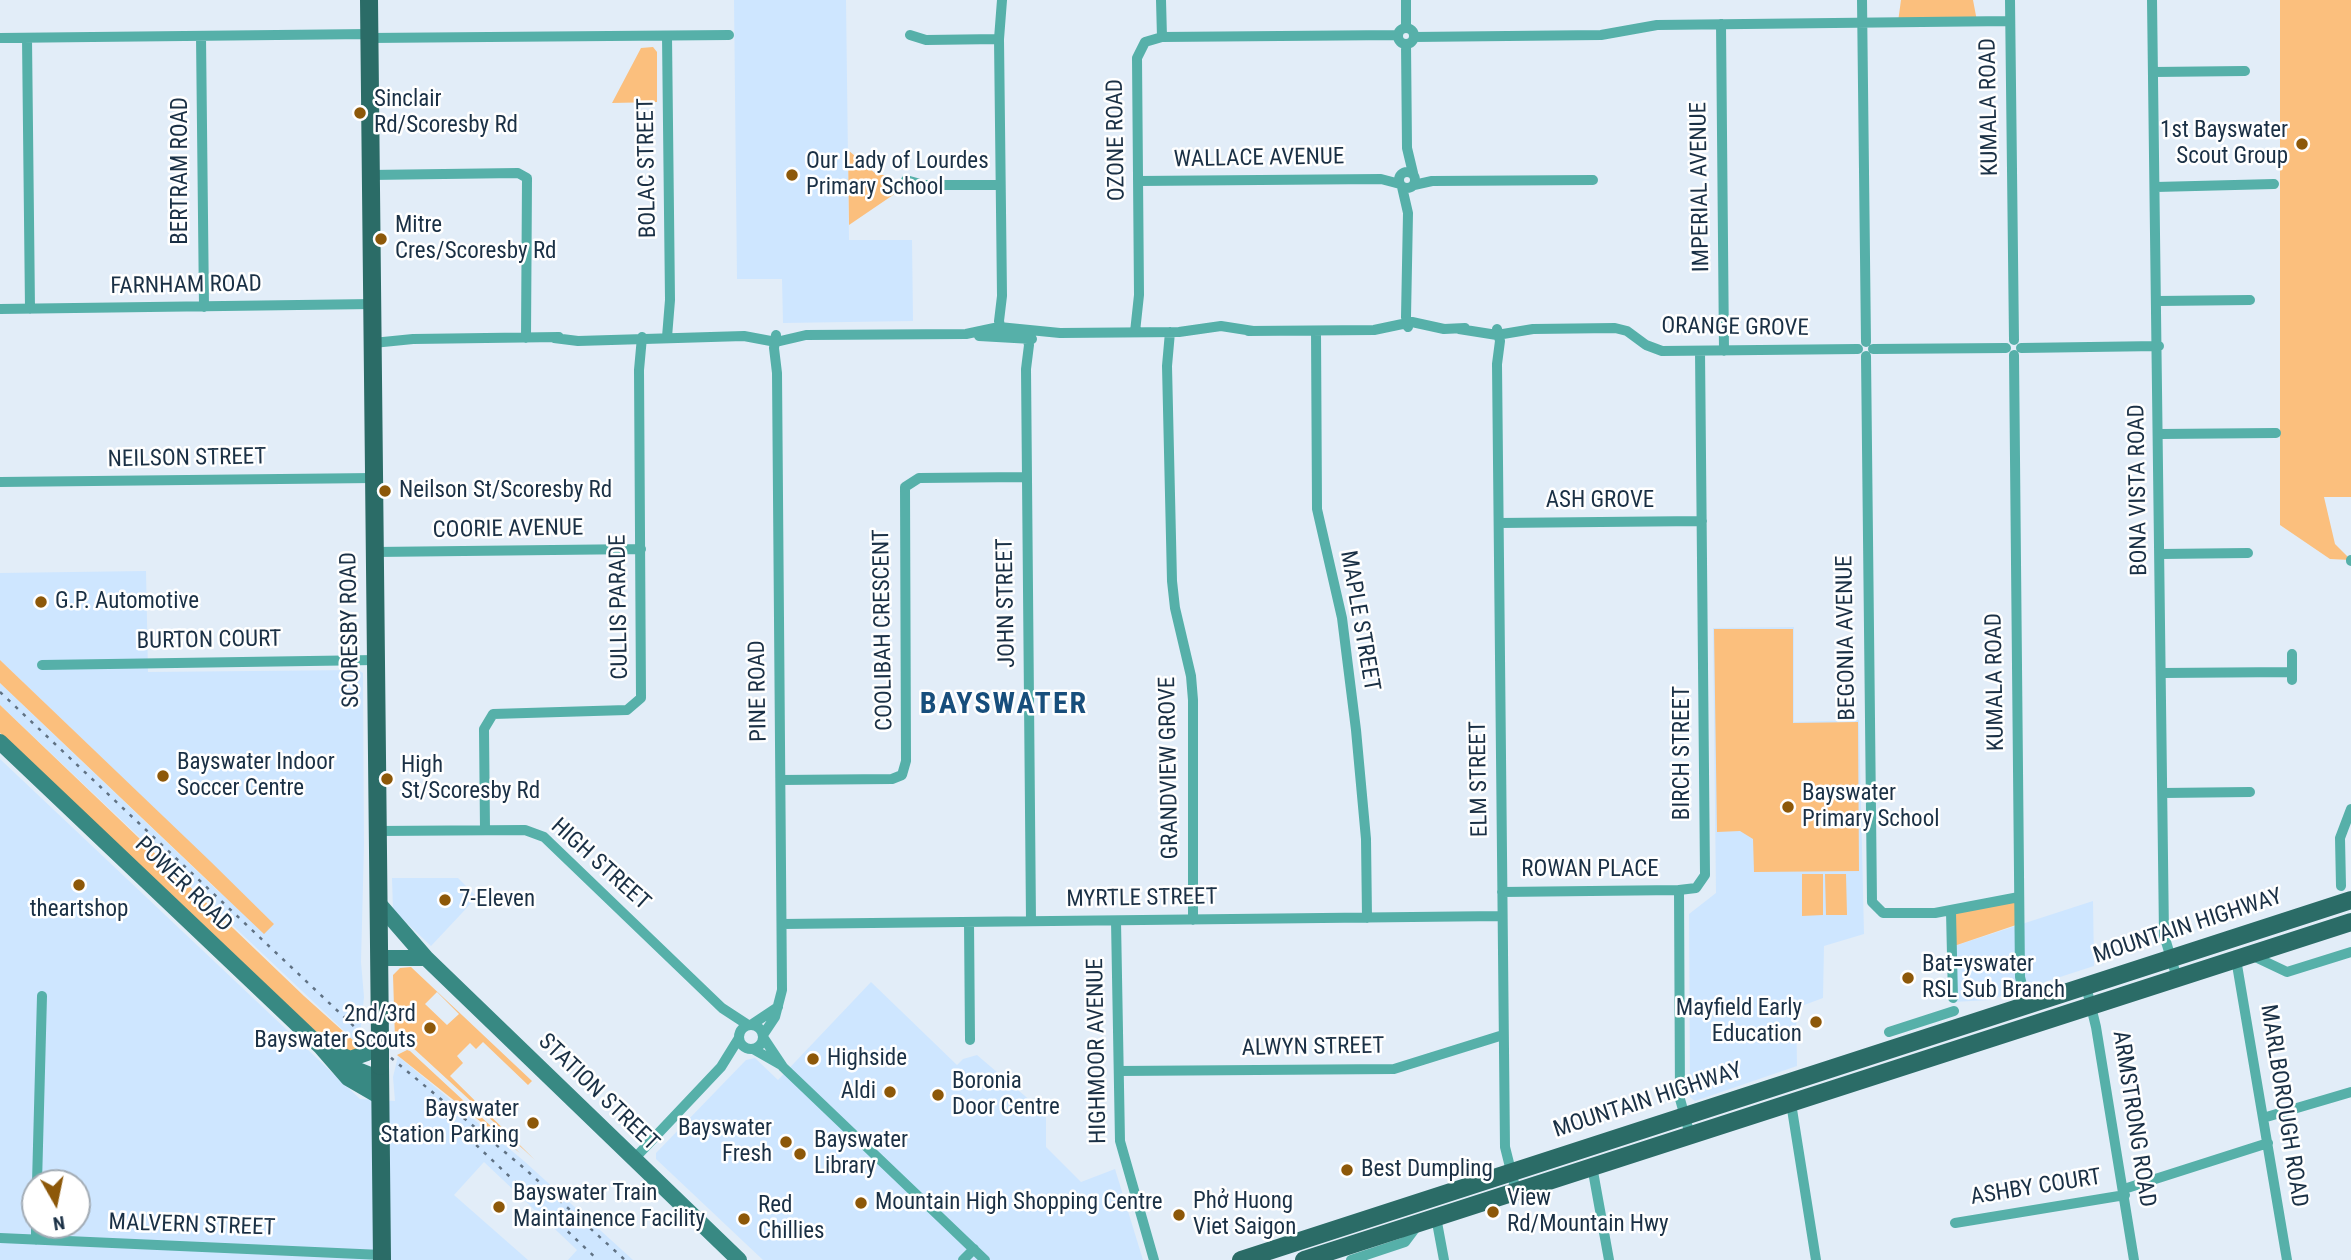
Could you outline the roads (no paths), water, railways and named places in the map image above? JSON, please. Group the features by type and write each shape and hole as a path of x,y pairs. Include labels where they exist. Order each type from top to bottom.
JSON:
{"main road":[{"name":"SCORESBY ROAD","path":"369,0 382,1257"},
{"name":"POWER ROAD","path":"0,742 321,1047 348,1078 380,1080"},
{"name":"MOUNTAIN HIGHWAY","path":"1241,1260 1684,1115 1955,1009 2038,1001 2169,959 2346,893"},
{"name":"STATION STREET","path":"379,904 397,928 421,952 739,1260"},
{"name":"MOUNTAIN HIGHWAY","path":"1304,1260 2351,922"},
{"path":"379,950 421,952"},
{"path":"321,1047 350,1059 367,1053"}],"street":[{"path":"1002,0 999,38 1002,330"},
{"path":"1161,0 1162,37 1601,35 1657,24 2010,21"},
{"path":"1406,0 1409,325"},
{"name":"BEGONIA AVENUE","path":"1862,0 1871,898 1874,907 1883,913 1951,912"},
{"name":"KUMALA ROAD","path":"2010,0 2020,977 2023,989 2038,1001"},
{"name":"BONA VISTA ROAD","path":"2152,0 2159,346 2164,935 2169,959 2177,978"},
{"name":"IMPERIAL AVENUE","path":"1721,24 1724,351"},
{"path":"0,38 729,35"},
{"path":"909,35 926,40 999,38"},
{"name":"BERTRAM ROAD","path":"201,36 204,306"},
{"name":"BOLAC STREET","path":"667,36 670,337"},
{"path":"27,37 30,309"},
{"name":"OZONE ROAD","path":"1139,332 1137,54 1148,40 1162,37"},
{"path":"2154,72 2245,71"},
{"path":"370,175 518,173 527,178 529,338"},
{"path":"906,180 930,186 1000,185"},
{"path":"1408,180 1593,180"},
{"name":"WALLACE AVENUE","path":"1139,181 1408,180"},
{"path":"2156,187 2274,184"},
{"path":"2158,301 2250,300"},
{"name":"FARNHAM ROAD","path":"0,309 373,304"},
{"name":"ORANGE GROVE","path":"373,339 554,338 594,333 635,337 744,336 758,332 776,340 793,332 806,335 966,334 1002,330 1025,337 1060,333 1139,332 1203,335 1253,331 1392,332 1409,325 1427,332 1479,326 1497,333 1516,326 1533,329 1615,327 1632,333 1657,350 2159,346"},
{"name":"MAPLE STREET","path":"1316,331 1317,509 1342,618 1356,730 1366,839 1367,918"},
{"name":"GRANDVIEW GROVE","path":"1171,332 1167,366 1172,581 1175,608 1191,676 1193,701 1193,920"},
{"name":"ELM STREET","path":"1497,333 1504,1147 1516,1191"},
{"name":"CULLIS PARADE","path":"485,830 484,729 493,714 627,710 641,698 639,370 635,337"},
{"name":"JOHN STREET","path":"1025,337 1031,921"},
{"name":"PINE ROAD","path":"763,1036 775,1017 782,990 776,340"},
{"name":"BIRCH STREET","path":"1679,890 1696,888 1705,876 1700,351"},
{"path":"2160,434 2276,433"},
{"name":"COOLIBAH CRESCENT","path":"781,780 892,779 902,775 906,761 905,487 919,478 1026,477"},
{"name":"NEILSON STREET","path":"0,482 374,478"},
{"name":"ASH GROVE","path":"1499,523 1702,521"},
{"name":"COORIE AVENUE","path":"375,552 640,549"},
{"path":"2161,554 2248,553"},
{"path":"2162,673 2292,676 2292,654"},
{"name":"BURTON COURT","path":"42,665 376,660"},
{"path":"2163,793 2250,792"},
{"path":"2346,893 2340,838 2351,809"},
{"name":"HIGH STREET","path":"378,831 525,830 544,837 722,1008 750,1025"},
{"path":"1679,890 1680,1099 1690,1135"},
{"name":"ROWAN PLACE","path":"1502,892 1679,890"},
{"path":"1965,1047 1955,1009 1951,912 2019,897"},
{"name":"MYRTLE STREET","path":"782,924 1502,916"},
{"name":"HIGHMOOR AVENUE","path":"1116,921 1122,1156 1154,1260"},
{"path":"969,922 970,1040"},
{"path":"2243,957 2287,972 2351,952"},
{"name":"MARLBOROUGH ROAD","path":"2243,957 2263,1118 2287,1260"},
{"name":"ARMSTRONG ROAD","path":"2086,986 2092,1006 2134,1260"},
{"path":"37,1169 42,996"},
{"path":"634,1159 721,1067 739,1036 750,1025 778,1007"},
{"name":"HIGH STREET","path":"722,1008 739,1036"},
{"name":"MOUNTAIN HIGHWAY","path":"1889,1032 1955,1009"},
{"path":"750,1025 759,1028 783,1067 985,1260"},
{"name":"ALWYN STREET","path":"1119,1071 1394,1069 1503,1035"},
{"path":"739,1036 742,1045 783,1067"},
{"path":"721,1067 758,1047 763,1036"},
{"path":"2263,1118 2351,1092"},
{"path":"1791,1103 1816,1260"},
{"name":"ASHBY COURT","path":"1955,1223 2124,1192 2268,1143"},
{"path":"1592,1166 1609,1260"},
{"path":"1436,1217 1444,1260"},
{"path":"1351,1260 1405,1242 1419,1223"},
{"name":"MALVERN STREET","path":"0,1238 382,1257"},
{"path":"964,1260 974,1249"}],"railway":[{"path":"0,692 361,1033 524,1168 625,1260"},
{"path":"438,1109 598,1260"}],"place":[{"name":"Sinclair Rd/Scoresby Rd","path":"360,113"},
{"name":"1st Bayswater Scout Group","path":"2302,144"},
{"name":"Our Lady of Lourdes Primary School","path":"792,175"},
{"name":"Mitre Cres/Scoresby Rd","path":"381,239"},
{"name":"Neilson St/Scoresby Rd","path":"385,491"},
{"name":"G.P. Automotive","path":"41,602"},
{"name":"Bayswater Indoor Soccer Centre","path":"163,776"},
{"name":"High St/Scoresby Rd","path":"387,779"},
{"name":"Bayswater Primary School","path":"1788,807"},
{"name":"theartshop","path":"79,885"},
{"name":"7-Eleven","path":"445,900"},
{"name":"Bat=yswater RSL Sub Branch","path":"1908,978"},
{"name":"Mayfield Early Education","path":"1816,1022"},
{"name":"2nd/3rd Bayswater Scouts","path":"430,1028"},
{"name":"Highside","path":"813,1059"},
{"name":"Aldi","path":"890,1092"},
{"name":"Boronia Door Centre","path":"938,1095"},
{"name":"Bayswater Station Parking","path":"533,1123"},
{"name":"Bayswater Fresh","path":"786,1142"},
{"name":"Bayswater Library","path":"800,1154"},
{"name":"Best Dumpling","path":"1347,1170"},
{"name":"Mountain High Shopping Centre","path":"861,1203"},
{"name":"Bayswater Train Maintainence Facility","path":"499,1207"},
{"name":"View Rd/Mountain Hwy","path":"1493,1212"},
{"name":"Phở Huong Viet Saigon","path":"1179,1215"},
{"name":"Red Chillies","path":"744,1219"}],"district":[{"name":"BAYSWATER","path":"1004,705"}]}
